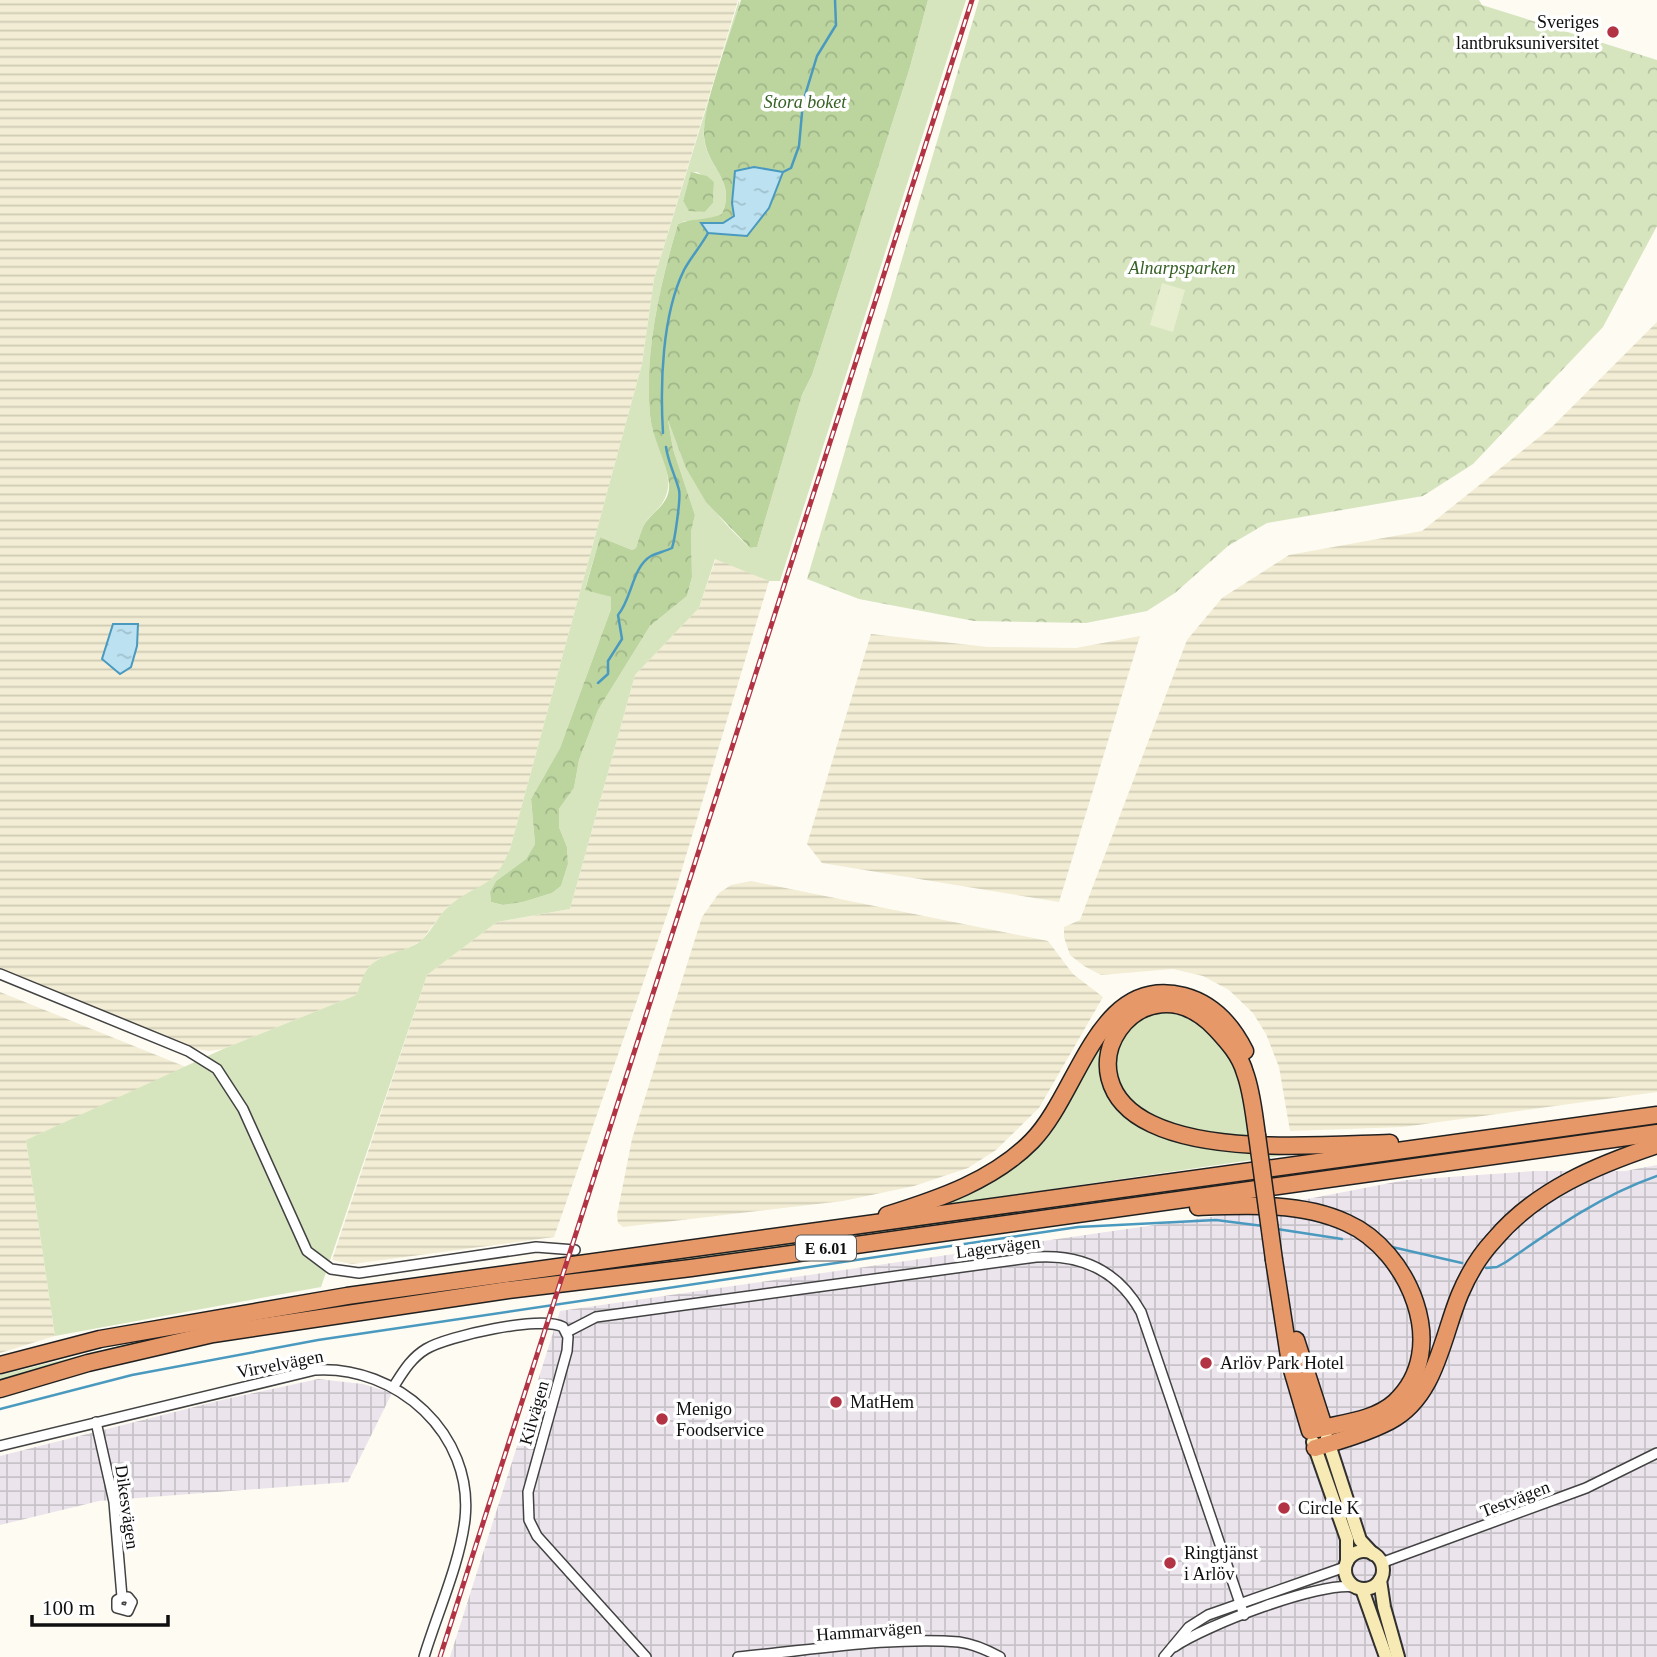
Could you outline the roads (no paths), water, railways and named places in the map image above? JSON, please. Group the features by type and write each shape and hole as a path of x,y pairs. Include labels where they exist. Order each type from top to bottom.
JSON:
{"highway":[{"path":"843,1229 948,1195 1009,1160 1049,1121 1110,1018 1130,1000 1160,992 1192,998 1218,1013 1229,1025 1253,1070 1260,1135 1277,1260 1317,1429 1381,1412 1405,1390 1417,1366 1420,1336 1417,1309 1406,1281 1386,1252 1347,1223 1308,1212 1250,1205 1102,1210"},
{"path":"1260,1135 1245,1073 1227,1041 1212,1024 1196,1013 1166,1005 1143,1009 1118,1027 1109,1055 1111,1084 1128,1110 1165,1130 1220,1140 1280,1145 1473,1141"},
{"name":"E 6.01","path":"0,1365 100,1339 242,1312 1657,1115"},
{"name":"E 6.01","path":"0,1389 88,1363 213,1335 508,1290 691,1268 1657,1133"},
{"path":"1322,1446 1391,1420 1415,1401 1430,1377 1461,1291 1492,1241 1512,1220 1535,1201 1573,1179 1657,1145"}],"main road":[{"path":"1317,1429 1347,1539 1346,1575 1358,1588 1385,1657"},
{"path":"1322,1446 1360,1540 1377,1559 1384,1607 1398,1657"},
{"path":"1346,1564 1358,1553 1377,1559"},
{"path":"1358,1588 1373,1587 1380,1580"}],"street":[{"path":"0,974 188,1051 216,1069 243,1109 300,1241 319,1263 331,1269 359,1273 536,1247 575,1250"},
{"name":"Lagervägen","path":"567,1332 596,1317 1036,1257 1062,1257 1094,1265 1124,1285 1141,1312 1244,1615"},
{"path":"394,1386 422,1352 447,1339 541,1323 558,1324 567,1332"},
{"name":"Kilvägen","path":"567,1332 567,1351 528,1492 529,1520 544,1544 646,1657"},
{"name":"Virvelvägen","path":"0,1446 316,1370 352,1371 394,1386 428,1413 441,1430 460,1472 466,1504 460,1539 424,1657"},
{"name":"Dikesvägen","path":"96,1422 114,1502 122,1597"},
{"name":"Testvägen","path":"1377,1559 1586,1488 1657,1453"},
{"path":"1165,1655 1189,1627 1239,1604 1346,1564"},
{"path":"1165,1655 1204,1631 1244,1615 1325,1588 1358,1588"},
{"name":"Hammarvägen","path":"738,1657 919,1642 961,1642 983,1648 1000,1657"}],"water":[{"path":"754,167 783,172 769,208 747,236 708,233 701,223 723,223 734,216 732,203 735,171"},
{"path":"113,624 138,624 137,646 131,667 120,674 102,659"}],"waterway":[{"path":"783,172 791,168 799,146 803,102 817,56 836,25 835,0"},
{"path":"663,433 664,350 671,308 684,270 708,233"},
{"path":"598,683 608,674 608,661 622,639 618,615 636,575 651,556 672,548 679,494 666,447"},
{"path":"1486,1268 1497,1267 1506,1262 1597,1203 1657,1176"},
{"path":"0,1409 132,1375 318,1340 1078,1227 1216,1220 1263,1226"},
{"path":"1277,1229 1342,1239"},
{"path":"1392,1247 1462,1263"}],"railway":[{"path":"440,1657 972,0"}],"place":[{"name":"Sveriges lantbruksuniversitet","path":"1613,32"},
{"name":"Arlöv Park Hotel","path":"1206,1363"},
{"name":"MatHem","path":"836,1402"},
{"name":"Menigo Foodservice","path":"662,1419"},
{"name":"Circle K","path":"1284,1508"},
{"name":"Ringtjänst i Arlöv","path":"1170,1563"}],"park label":[{"name":"Stora boket","path":"805,102"},
{"name":"Alnarpsparken","path":"1182,268"}]}
